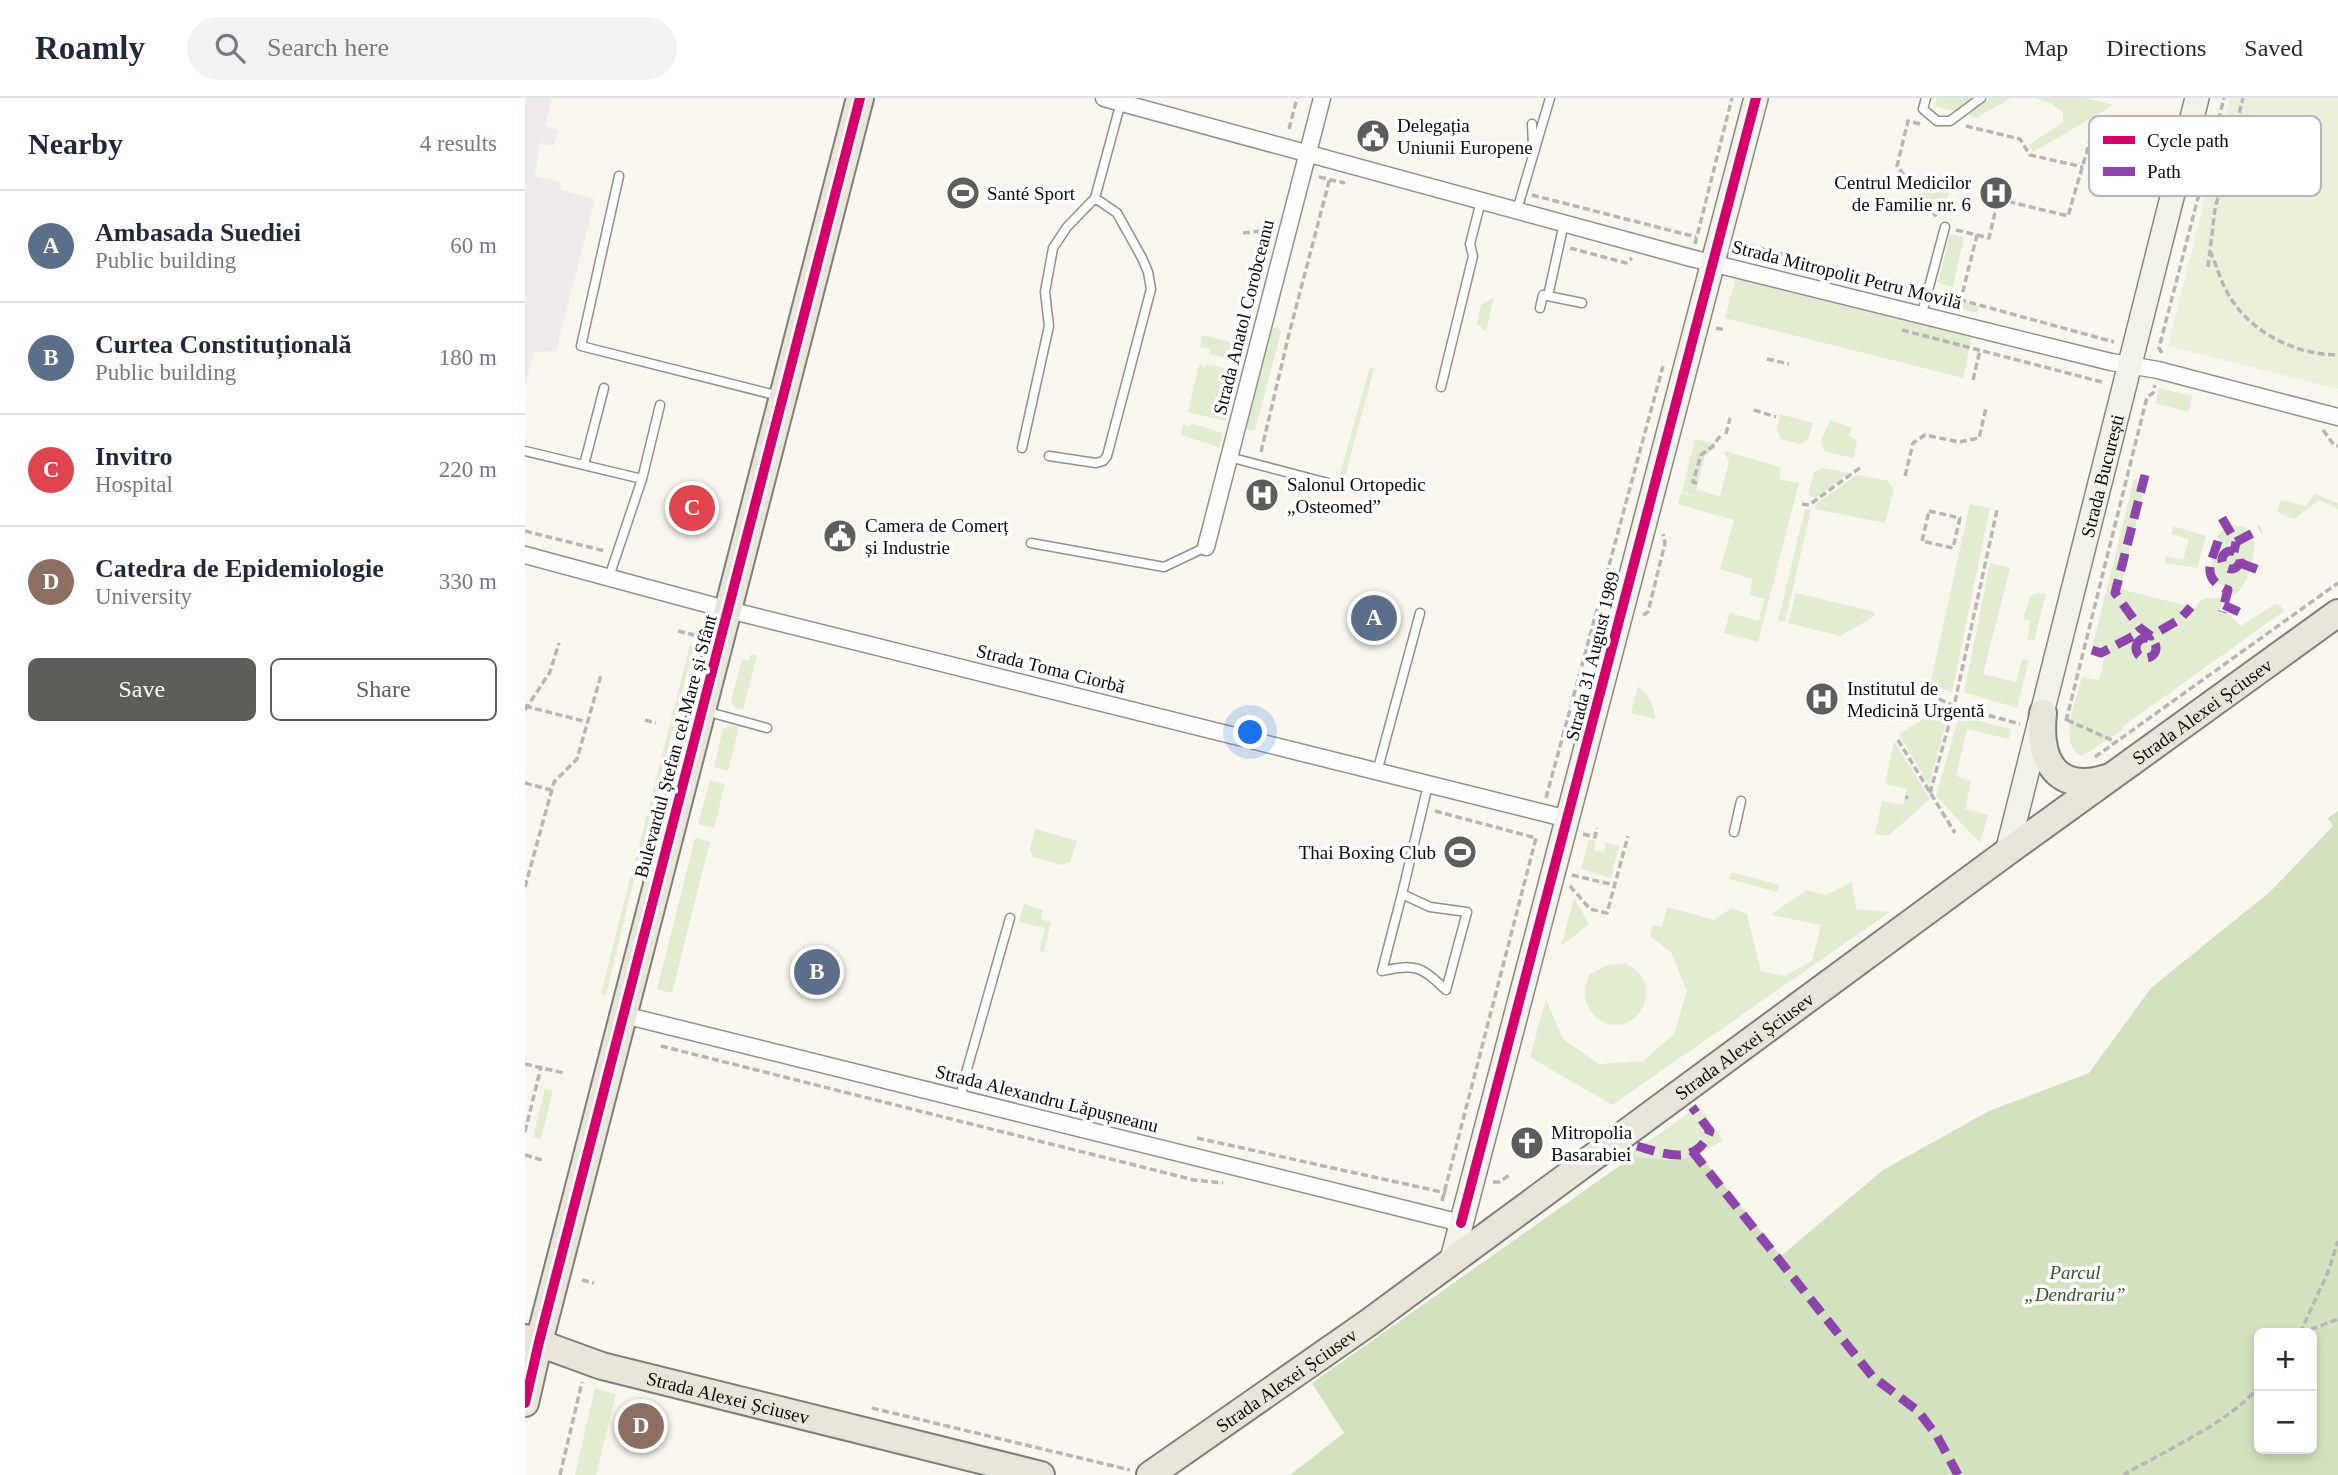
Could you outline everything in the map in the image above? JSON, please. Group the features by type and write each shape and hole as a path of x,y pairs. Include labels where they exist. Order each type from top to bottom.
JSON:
{"main road":[{"name":"Bulevardul Ștefan cel Mare și Sfânt","path":"525,1403 532,1340 624,1015 860,98"},
{"name":"Strada Alexei Șciusev","path":"1145,1471 1294,1375 2338,613"},
{"path":"2043,719 2043,750 2046,758 2059,773 2067,779 2087,783 2115,776"},
{"name":"Strada Alexei Șciusev","path":"532,1340 585,1371 1041,1475"}],"street":[{"name":"Strada Mitropolit Petru Movilă","path":"1104,98 1702,260 2338,417"},
{"name":"Strada Anatol Corobceanu","path":"1206,547 1322,98"},
{"name":"Strada București","path":"2192,116 2197,98"},
{"name":"Strada 31 August 1989","path":"1452,1259 1575,827 1702,260 1747,99"},
{"name":"Strada București","path":"2007,852 2043,719 2172,196"},
{"name":"Strada Toma Ciorbă","path":"525,555 729,610 1428,785 1575,827"},
{"name":"Strada Alexandru Lăpușneanu","path":"624,1015 1461,1223"}],"lane":[{"path":"1517,210 1550,98"},
{"path":"1926,98 1923,109 1937,121 1950,121 1980,98"},
{"path":"1023,448 1049,326 1045,292 1053,248 1067,228 1095,198 1121,102"},
{"path":"1532,124 1534,153"},
{"path":"619,176 580,346 782,397"},
{"path":"1049,456 1096,463 1107,456 1151,289 1145,265 1117,213 1095,198"},
{"path":"1441,387 1473,256 1470,244 1481,201"},
{"path":"1548,296 1565,223"},
{"path":"1923,313 1945,227"},
{"path":"1540,308 1543,295 1582,303"},
{"path":"584,465 604,388"},
{"path":"609,577 642,479 660,405"},
{"path":"525,451 642,479"},
{"path":"1229,457 1328,483"},
{"path":"1031,543 1164,566 1206,547"},
{"path":"1377,772 1420,613"},
{"path":"703,710 767,728"},
{"path":"1402,894 1430,907 1467,912 1446,990 1418,967 1398,967 1382,971 1428,785"},
{"path":"1734,832 1741,801"},
{"path":"963,1099 962,1087 1010,919"}],"path":[{"path":"1289,128 1297,98"},
{"path":"2219,116 2224,98"},
{"path":"2238,116 2243,98"},
{"path":"1702,260 1747,99"},
{"path":"1921,124 1908,121 1897,166 1945,227 1989,238 1998,199 2068,216 2089,145"},
{"path":"1958,124 2020,139 2030,155 2083,167"},
{"path":"1258,465 1289,334 1335,162"},
{"path":"2159,348 2199,196"},
{"path":"2208,267 2218,196"},
{"path":"1243,233 1269,230 1273,218"},
{"path":"1961,299 1977,234"},
{"path":"1738,246 1751,246 1961,299 2116,342 2120,338"},
{"path":"2210,251 2226,290 2242,313 2264,332 2303,350 2338,355"},
{"path":"1716,328 1726,330"},
{"path":"1899,329 2102,382 2105,386"},
{"path":"1973,380 1980,350"},
{"path":"1767,359 1789,364"},
{"path":"1546,800 1663,366"},
{"path":"2043,719 2147,397 2153,393 2155,385"},
{"path":"1905,476 1913,443 1925,435 1959,442 1979,438 1986,408"},
{"path":"1754,411 1776,416"},
{"path":"1697,483 1693,482 1701,455 1724,434 1730,418"},
{"path":"1802,504 1809,505 1861,467"},
{"path":"1930,793 1954,706 1997,510"},
{"path":"1929,511 1959,518 1953,548 1922,541 1929,511"},
{"path":"525,531 617,554"},
{"path":"2087,760 2338,583"},
{"path":"678,631 694,635"},
{"path":"559,643 550,672 526,708 587,722"},
{"path":"525,887 551,790 554,782 576,760 601,675"},
{"path":"1939,699 1954,706 2043,719 2116,742"},
{"path":"2043,719 2065,730"},
{"path":"645,720 656,723"},
{"path":"1898,740 1955,833"},
{"path":"525,783 551,790"},
{"path":"1422,808 1548,841"},
{"path":"1575,827 1595,837 1597,828"},
{"path":"1569,886 1590,909 1607,913 1628,836"},
{"path":"1437,1216 1536,838"},
{"path":"1572,875 1615,888"},
{"path":"661,1046 1194,1180 1235,1184"},
{"path":"525,1064 564,1073"},
{"path":"525,1132 541,1067"},
{"path":"525,1155 542,1160"},
{"path":"1493,1182 1499,1182 1510,1175"},
{"path":"2302,1328 2328,1272 2338,1241"},
{"path":"582,1280 594,1283"},
{"path":"2314,1328 2338,1319"},
{"path":"560,1475 585,1371"},
{"path":"2123,1475 2230,1413 2255,1391"},
{"path":"866,1407 1131,1471 1145,1471"}],"shaded area":[{"path":"525,98 552,98 545,126 558,130 554,146 540,143 535,176 560,182 561,190 595,199 556,351 534,352 525,387"}],"green space":[{"path":"1937,98 1976,98 1958,112 1934,106"},
{"path":"1990,98 2011,98 1976,118 1968,115"},
{"path":"2035,98 2085,98 2114,105 2095,116 2089,116 2089,120 2033,152 2029,145 2063,122 2063,112 2052,104"},
{"path":"2230,98 2338,98 2338,389 2168,346 2206,196 2321,196 2321,116 2226,116"},
{"path":"1911,179 1950,190 1946,204 1927,199"},
{"path":"1950,234 1964,237 1953,287 1938,283"},
{"path":"1737,273 1972,336 1963,378 1725,318"},
{"path":"1921,291 1979,306 1977,313 1920,298"},
{"path":"1494,297 1486,331 1477,324 1481,305"},
{"path":"1277,327 1281,332 1255,430 1249,431 1246,426 1272,329"},
{"path":"1203,335 1227,341 1244,353 1242,362 1209,354 1210,349 1200,347"},
{"path":"1207,364 1238,372 1226,421 1188,412 1199,365 1206,367"},
{"path":"1370,366 1374,369 1342,481 1339,478"},
{"path":"2159,388 2192,396 2188,412 2155,403"},
{"path":"1780,414 1813,423 1808,440 1800,444 1781,439 1777,430"},
{"path":"1830,420 1852,428 1849,435 1857,441 1853,458 1824,451 1821,441"},
{"path":"1191,423 1223,433 1219,447 1181,435 1183,425 1190,427"},
{"path":"1695,439 1715,444 1715,448 1705,456 1696,490 1720,496 1729,462 1724,451 1781,467 1779,479 1799,483 1758,642 1724,633 1730,613 1759,621 1764,599 1750,595 1752,579 1720,569 1734,520 1678,504 1681,493 1707,500 1682,492"},
{"path":"1823,468 1849,473 1815,498 1808,495 1814,472"},
{"path":"1857,475 1888,481 1894,489 1885,523 1815,509 1816,504"},
{"path":"2134,479 2146,482 2120,589 2196,608 2203,599 2220,599 2222,590 2226,591 2220,614 2225,611 2241,626 2275,604 2280,605 2284,611 2122,727 2124,729 2082,756 2074,750 2070,742 2070,720 2082,677 2099,680 2105,656 2091,652"},
{"path":"2314,494 2338,503 2338,509 2319,500 2294,519 2277,512 2281,500 2306,506"},
{"path":"1970,504 1990,508 1952,692 1930,685"},
{"path":"1805,509 1811,510 1785,622 1778,621"},
{"path":"2230,525 2245,527 2255,543 2245,582 2241,589 2229,598 2231,589 2215,581 2210,571 2219,539 2217,537"},
{"path":"2173,526 2206,536 2197,568 2165,563 2166,556 2183,560 2189,539 2171,534"},
{"path":"1990,563 2010,568 1983,674 2016,682 2022,659 2029,660 2017,708 1964,692"},
{"path":"1796,593 1875,612 1873,617 1840,636 1788,623"},
{"path":"2037,593 2046,594 2034,641 2027,640 2031,621 2023,619 2030,597"},
{"path":"690,645 694,646 639,861 635,861"},
{"path":"751,654 757,656 743,710 735,708 731,701 742,659 749,661"},
{"path":"1638,686 1650,701 1655,719 1631,713"},
{"path":"1925,708 1949,712 1929,785 1899,734 1923,719"},
{"path":"1959,716 2011,729 2009,739 1967,729 1956,776 1971,781 1965,809 1988,815 1980,843 1936,796"},
{"path":"730,725 739,727 728,771 714,767 723,729"},
{"path":"1894,741 1930,799 1888,836 1875,834 1882,801 1903,805 1907,789 1885,784"},
{"path":"710,780 725,784 714,828 698,824"},
{"name":"Parcul „Dendrariu”","path":"2338,811 2338,1475 1290,1475 1344,1433 1312,1383 1632,1157 1678,1160 1699,1154 1781,1256 1883,1170 1989,1111 2089,1073 2151,988 2271,891 2333,826 2328,818"},
{"path":"1035,829 1077,841 1070,862 1061,865 1033,857 1030,849"},
{"path":"695,838 710,842 672,993 657,989"},
{"path":"1589,839 1596,841 1594,850 1604,852 1606,845 1602,842 1619,846 1611,878 1581,869"},
{"path":"1731,872 1779,885 1777,892 1729,879"},
{"path":"631,874 635,875 606,995 601,994"},
{"path":"1852,882 1856,909 1890,912 1612,1105 1530,1057 1546,999 1563,1039 1599,1064 1643,1061 1674,1034 1687,991 1671,952 1650,936 1653,925 1662,927 1667,907 1714,920 1731,908 1747,914 1761,971 1785,976 1812,961 1821,925 1771,915 1806,890 1826,895"},
{"path":"1574,898 1589,924 1561,946"},
{"path":"1024,904 1043,910 1041,919 1051,922 1044,952 1039,951 1045,928 1019,922"},
{"path":"1625,963 1643,979 1646,986 1645,1001 1633,1019 1612,1025 1594,1015 1587,1004 1585,992 1589,975 1605,966"},
{"path":"545,1088 553,1091 541,1139 533,1137"},
{"path":"1699,1106 1723,1140 1699,1154 1678,1160 1632,1157 1630,1154"},
{"path":"595,1388 616,1394 596,1475 575,1475"}],"marked path":[{"path":"2145,475 2115,593 2140,628 2151,636 2180,619 2191,607"},
{"path":"2222,518 2236,542 2234,552"},
{"path":"2236,542 2260,529"},
{"path":"2218,541 2210,570 2214,581 2228,590 2222,612"},
{"path":"2231,551 2237,554 2240,560 2237,566 2231,569 2225,566 2222,560 2225,554 2231,551"},
{"path":"2240,563 2264,572"},
{"path":"2224,605 2239,612"},
{"path":"2092,650 2101,653 2143,631"},
{"path":"2146,638 2153,641 2156,648 2153,655 2146,658 2139,655 2136,648 2139,641 2146,638"},
{"path":"1637,1146 1679,1155 1697,1150 1710,1131 1692,1107"},
{"path":"1692,1151 1872,1376 1918,1411 1937,1436 1958,1475"}],"cycle path":[{"path":"525,1403 860,98"},
{"path":"1461,1223 1756,98"}],"place":[{"name":"Delegația Uniunii Europene","path":"1373,136"},
{"name":"Santé Sport","path":"963,193"},
{"name":"Centrul Medicilor de Familie nr. 6","path":"1996,193"},
{"name":"Salonul Ortopedic „Osteomed”","path":"1262,495"},
{"name":"Invitro","path":"692,508"},
{"name":"Camera de Comerț și Industrie","path":"840,536"},
{"name":"Ambasada Suediei","path":"1374,618"},
{"name":"Institutul de Medicină Urgentă","path":"1822,699"},
{"name":"Thai Boxing Club","path":"1460,852"},
{"name":"Curtea Constituțională","path":"817,972"},
{"name":"Mitropolia Basarabiei","path":"1527,1143"},
{"name":"Catedra de Epidemiologie","path":"641,1426"}]}
